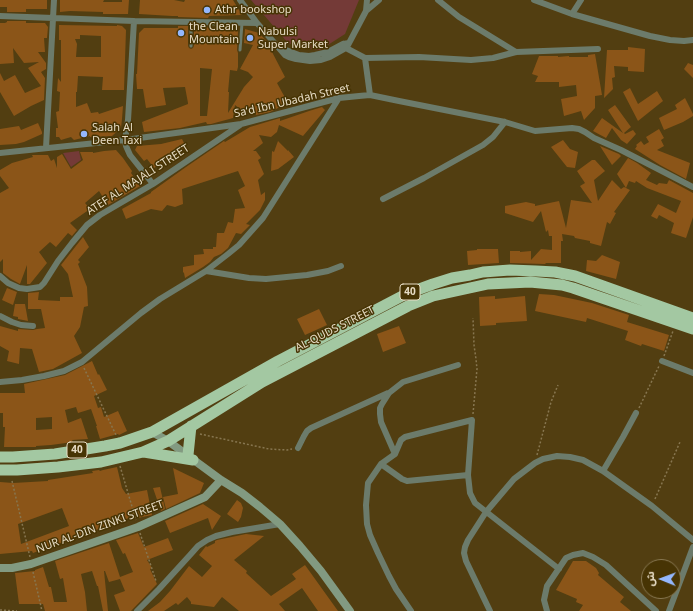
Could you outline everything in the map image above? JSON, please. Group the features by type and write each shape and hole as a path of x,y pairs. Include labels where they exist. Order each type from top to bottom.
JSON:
{"highway":[{"name":"AL-QUDS STREET","path":"0,457 56,454 120,443 152,432 278,361 406,294 433,284 483,272 510,270 543,271 575,276 693,318"},
{"name":"AL-QUDS STREET","path":"0,470 17,470 101,462 143,452 191,429 262,382 408,306 433,296 462,289 488,284 504,283 530,282 562,285 581,290 693,329"},
{"path":"143,452 191,457 191,429"}],"street":[{"path":"46,148 54,0"},
{"path":"240,0 257,23 284,52 296,59 310,61 330,57 346,45 366,11 378,0"},
{"path":"366,0 366,11"},
{"path":"438,0 459,17 516,52"},
{"path":"534,0 572,14 650,36 670,40 693,40"},
{"path":"572,14 581,0"},
{"path":"0,16 134,21 257,23"},
{"path":"134,21 128,120 125,140 130,155 152,184"},
{"path":"346,45 365,58 419,57 471,60 493,58 516,52 598,49"},
{"path":"365,58 370,96"},
{"name":"Saʻd Ibn Ubadah Street","path":"0,153 125,140 241,124 339,98 370,96 505,122 535,131 572,128 586,132 594,138 621,150 693,187"},
{"path":"0,382 44,376 64,370 82,362 141,313 206,271 239,245 263,218 339,98"},
{"path":"383,199 483,145 493,137 505,122"},
{"name":"ATEF AL MAJALI STREET","path":"0,276 8,283 19,288 26,289 40,286 44,283 58,261 87,225 100,215 152,184 241,124"},
{"path":"206,271 249,278 266,279 307,275 341,266"},
{"path":"0,316 21,325 33,326"},
{"path":"662,361 693,373"},
{"path":"298,448 307,431 311,428 389,392 403,382 458,365"},
{"path":"389,392 382,404 380,414 381,422 395,454"},
{"path":"603,471 636,413"},
{"path":"411,611 396,589 370,535 367,524 366,505 368,483 381,464 395,454 401,440 405,437 472,420 468,475 470,495 486,512 559,569"},
{"path":"152,432 168,441 221,480 242,493 280,524 300,546 350,611"},
{"path":"490,611 466,561 464,553 465,547 486,512 514,479 535,463 543,459 557,456 583,460 603,471 652,506 693,540"},
{"path":"381,464 407,481 468,475"},
{"name":"NUR AL-DIN ZINKI STREET","path":"0,568 12,568 32,564 138,527 205,497 221,480"},
{"path":"136,611 159,589 198,546 207,540 232,532 280,524"},
{"path":"669,611 693,546"},
{"path":"547,611 544,600 547,586 566,558 573,554 593,556 606,565 656,611"}],"lane":[{"path":"191,22 191,46"},
{"path":"240,50 242,23"}],"path":[{"path":"472,420 477,369 473,318"},
{"path":"636,413 662,361 675,323"},
{"path":"82,362 117,438"},
{"path":"535,463 551,402 558,385"},
{"path":"191,429 269,449 287,450 298,448"},
{"path":"652,506 680,442"},
{"path":"120,466 138,527 159,589"},
{"path":"12,481 42,611"},
{"path":"0,610 17,611"}],"shaded area":[{"path":"251,0 359,0 345,34 320,50 301,48 288,43"},
{"path":"79,151 81,160 71,167 63,153"}],"building":[{"path":"0,0 47,0 47,9 26,9 26,12 7,12 7,7 0,7"},
{"path":"60,0 104,0 103,2 122,2 122,0 129,0 128,14 103,14 103,12 70,11 60,12"},
{"path":"140,0 174,0 184,2 185,0 233,0 242,15 209,16 208,18 139,14"},
{"path":"7,21 45,23 48,27 47,38 44,38 45,52 38,52 46,63 46,69 41,72 45,78 44,100 14,116 0,92 0,73 4,81 15,75 25,93 41,86 28,68 39,62 24,63 13,48 14,63 0,64 0,23 5,23"},
{"path":"59,25 117,25 122,26 126,30 124,90 102,90 103,77 78,76 76,107 87,103 91,113 98,112 99,114 123,106 121,128 112,136 90,136 74,140 71,137 61,140 59,137 56,137 56,128 58,128 56,112 59,111 60,92 57,91 58,78 61,82 61,40 59,40","holes":["80,35 101,36 101,57 76,57 77,44 75,39 80,39"]},
{"path":"178,26 188,26 188,46 191,49 194,46 194,26 213,28 213,31 238,31 238,67 237,71 230,70 228,113 244,87 253,77 248,72 240,69 253,45 244,43 245,29 259,33 273,48 271,50 285,77 277,83 288,103 270,112 256,115 252,106 243,111 235,105 233,118 211,124 207,124 206,122 180,128 144,132 142,122 188,103 185,87 163,88 166,105 146,108 143,89 137,89 136,74 139,33 144,28 178,28","holes":["200,68 212,69 207,116 200,116"]},
{"path":"628,47 645,49 644,72 628,71 628,67 614,66 615,77 612,78 613,89 604,98 607,50 628,50"},
{"path":"595,54 602,95 595,96 595,108 584,120 581,111 564,116 561,99 577,96 576,85 559,87 559,82 535,82 538,76 532,74 539,56 588,57 588,55"},
{"path":"688,63 693,65 693,78 684,69"},
{"path":"630,88 638,104 657,91 663,101 638,121 623,92"},
{"path":"685,98 693,116 664,130 659,118 677,109 675,105"},
{"path":"615,105 631,127 624,133 625,134 633,130 636,134 627,144 621,140 612,128 606,138 593,131 602,118 623,133 608,110"},
{"path":"322,107 325,110 303,136 279,125 277,132 271,137 259,135 263,143 253,151 256,151 261,158 258,160 264,174 258,180 261,195 265,192 265,200 260,210 246,224 250,225 241,234 236,233 228,248 221,254 214,257 203,267 185,278 183,267 194,265 194,255 204,254 203,249 213,249 213,247 216,247 217,233 224,233 228,222 233,223 235,209 245,208 238,190 245,186 238,171 182,189 183,204 175,207 167,205 162,211 151,209 126,219 122,209 151,193 224,141 225,142 250,127 280,118 280,121"},
{"path":"38,123 42,134 24,142 0,145 0,129 19,126 21,130"},
{"path":"659,129 664,138 661,140 664,146 657,150 690,163 686,179 635,149 637,146 636,145 641,141 644,145 649,142 646,137"},
{"path":"182,139 186,147 154,168 147,159 144,161 135,150 137,146 161,144"},
{"path":"563,140 570,149 578,152 575,168 567,167 551,147"},
{"path":"278,141 294,157 278,169 271,171 272,151 274,152"},
{"path":"600,146 619,154 621,156 612,165"},
{"path":"116,150 132,171 131,173 140,186 108,205 99,191 85,203 90,209 70,223 77,230 72,236 68,233 56,247 50,242 39,252 47,263 30,284 27,284 27,265 20,284 3,273 3,259 0,262 0,193 9,188 0,176 0,170 12,163 33,157 32,155 48,155 51,161 54,159 57,168 57,157 62,154 71,169 83,160 80,152 93,153"},
{"path":"628,158 651,173 646,180 657,185 659,183 667,184 669,180 693,193 693,217 686,238 671,233 674,223 659,215 657,219 651,216 658,204 676,213 681,201 647,188 636,181 635,183 629,181 626,188 617,174"},
{"path":"592,160 595,160 605,171 594,180 598,201 612,180 621,189 624,187 630,190 614,212 616,213 610,224 607,222 601,246 590,243 590,241 575,238 574,236 562,234 563,241 561,241 561,263 510,263 510,251 531,251 531,260 541,249 552,250 552,236 549,236 548,230 546,232 541,211 533,222 505,213 505,206 526,202 535,204 535,206 559,201 566,228 571,200 592,203 580,186 585,183 577,171"},
{"path":"83,237 89,247 78,260 80,262 78,264 87,287 88,306 84,307 80,327 74,336 82,353 53,369 39,372 32,349 20,348 19,364 7,361 9,351 0,346 0,326 18,331 18,329 33,330 45,328 41,309 28,309 28,293 39,292 38,300 60,301 60,297 73,297 68,274 61,265"},
{"path":"477,249 498,249 499,263 468,265 467,251"},
{"path":"602,255 620,262 616,279 586,271 587,260 596,261"},
{"path":"7,288 17,292 13,305 2,300"},
{"path":"539,294 554,295 592,303 629,315 627,322 669,335 664,351 642,344 641,346 625,340 628,331 587,318 586,322 535,311"},
{"path":"495,296 495,299 525,296 527,321 496,323 496,325 480,326 479,297"},
{"path":"15,304 25,304 28,321 18,319 18,317 13,316"},
{"path":"319,309 327,325 305,335 297,319"},
{"path":"399,326 406,343 383,352 377,334"},
{"path":"92,361 107,390 94,396 98,408 101,407 104,417 118,411 127,431 119,435 100,439 91,409 78,413 76,407 65,410 68,423 81,418 88,439 72,440 73,442 36,447 4,447 5,427 3,427 3,413 0,413 0,393 25,393 24,384 65,375","holes":["52,417 52,429 36,430 36,418"]},
{"path":"117,467 122,488 126,494 147,490 152,515 138,518 137,515 33,553 32,551 0,554 0,482 13,483 48,481","holes":["62,508 69,526 21,544 18,524"]},
{"path":"173,468 204,483 200,493 166,509 163,497 178,494"},
{"path":"160,487 165,509 161,511 153,488"},
{"path":"237,500 241,503 243,508 238,522 227,514"},
{"path":"203,504 221,516 212,530 208,518 170,533 165,521"},
{"path":"138,533 144,547 168,538 173,550 147,560 152,568 150,569 157,584 131,611 120,611 114,595 125,591 120,579 109,582 105,571 108,611 103,611 98,586 92,571 81,574 87,611 45,611 43,604 19,604 15,573 35,571 43,567 49,587 51,587 54,602 67,602 63,578 60,579 55,561 109,543 120,577 133,572 125,553 123,554 116,540"},
{"path":"246,534 264,536 234,560 271,596 296,579 292,574 305,565 338,611 318,611 302,588 279,604 285,611 239,611 222,597 214,607 191,604 187,597 178,605 176,603 164,611 148,611 160,602 189,566 202,577 212,566 199,555 206,546 207,547 215,543 217,540"},
{"path":"573,561 586,561 596,568 599,573 598,575 624,597 620,602 631,611 579,611 583,605 576,602 577,599 556,590"}],"place":[{"name":"Athr bookshop","path":"207,10"},
{"name":"the Clean Mountain","path":"181,33"},
{"name":"Nabulsi Super Market","path":"250,38"},
{"name":"Salah Al Deen Taxi","path":"84,134"}]}
